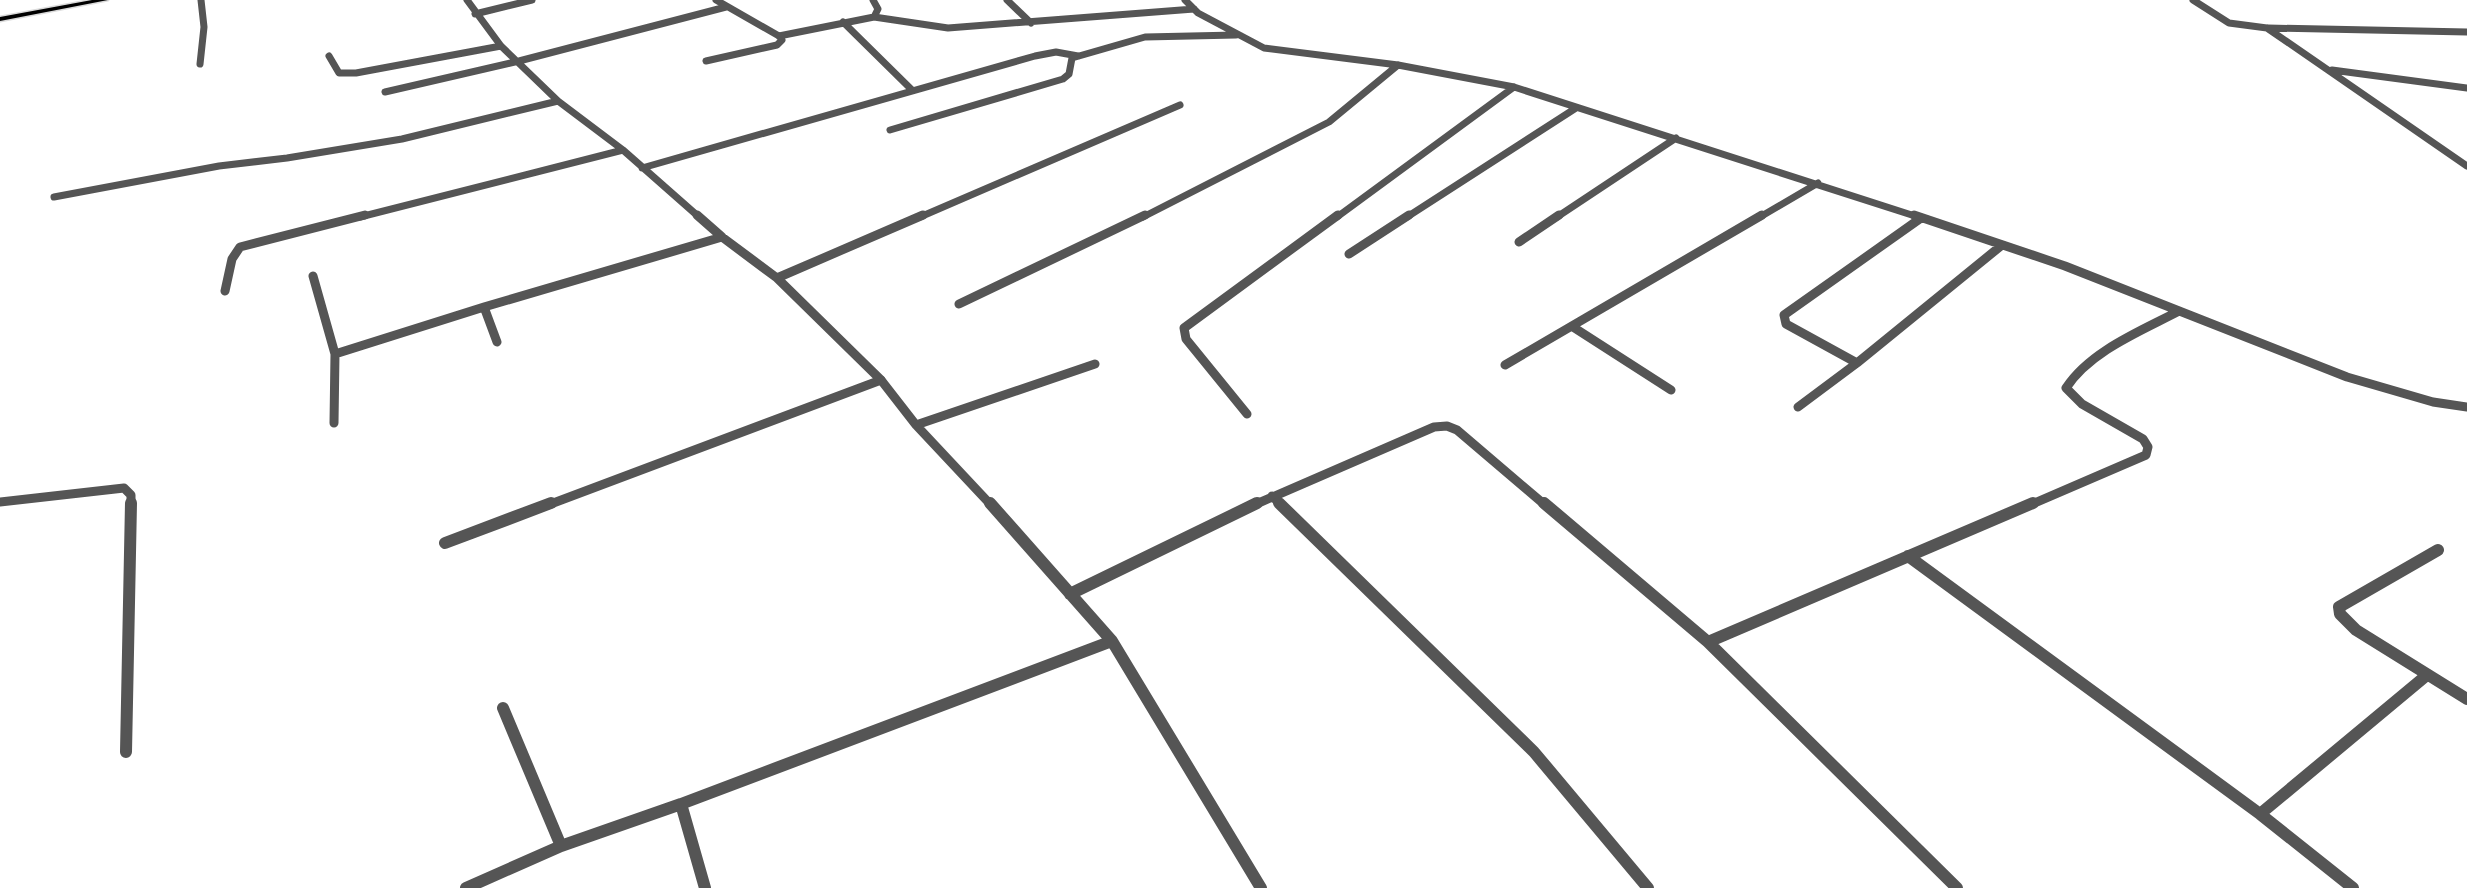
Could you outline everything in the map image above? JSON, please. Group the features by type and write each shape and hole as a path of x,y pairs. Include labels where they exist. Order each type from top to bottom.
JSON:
{"main road":[{"path":"0,19 104,0"}],"street":[{"path":"200,64 204,28 201,0"},
{"path":"467,0 475,14 501,46 558,101 623,150 722,238 777,278 881,380 916,425 1112,641 1261,888"},
{"path":"475,14 532,0"},
{"path":"716,0 779,36 874,17 948,28 1194,9"},
{"path":"874,0 878,9 874,17"},
{"path":"1007,0 1031,23"},
{"path":"1185,0 1194,9 1236,35 1264,48 1398,65 1514,87 1818,183 2065,266 2347,377 2433,402 2467,408"},
{"path":"2193,0 2229,24 2267,28 2467,32"},
{"path":"385,92 518,61 726,7"},
{"path":"843,22 912,90"},
{"path":"2267,28 2467,166"},
{"path":"890,130 1063,79 1069,74 1072,58 1149,36 1211,38 1236,35"},
{"path":"706,61 776,44 781,41 779,36"},
{"path":"329,56 339,73 356,73 501,46"},
{"path":"642,168 1034,56 1056,52 1078,56"},
{"path":"959,304 1163,207 1329,122 1398,65"},
{"path":"2327,69 2467,88"},
{"path":"1247,414 1186,339 1184,328 1514,87"},
{"path":"54,197 219,166 287,158 402,139 558,101"},
{"path":"777,278 1180,105"},
{"path":"1349,254 1576,108"},
{"path":"1519,242 1676,138"},
{"path":"225,291 232,258 240,248 623,150"},
{"path":"1505,365 1818,183"},
{"path":"1857,363 1786,324 1784,315 1921,218"},
{"path":"335,354 484,307 722,238"},
{"path":"1798,406 1857,363 2002,245"},
{"path":"313,276 335,354 334,423"},
{"path":"484,307 497,342"},
{"path":"1708,642 2146,455 2148,447 2143,439 2084,404 2072,396 2066,388 2075,374 2091,363 2179,311"},
{"path":"1573,327 1671,390"},
{"path":"916,425 1095,364"},
{"path":"445,542 881,380"},
{"path":"1070,594 1272,496 1434,427 1447,426 1457,430 1708,642 1957,888"},
{"path":"0,502 102,489 124,488 131,494 126,752"},
{"path":"1272,496 1534,752 1648,888"},
{"path":"2438,550 2340,607 2340,614 2356,630 2427,676 2467,699"},
{"path":"1908,556 2260,814 2353,888"},
{"path":"466,888 561,846 681,804 1112,641"},
{"path":"2260,814 2427,676"},
{"path":"503,708 561,846"},
{"path":"681,804 705,888"}]}
